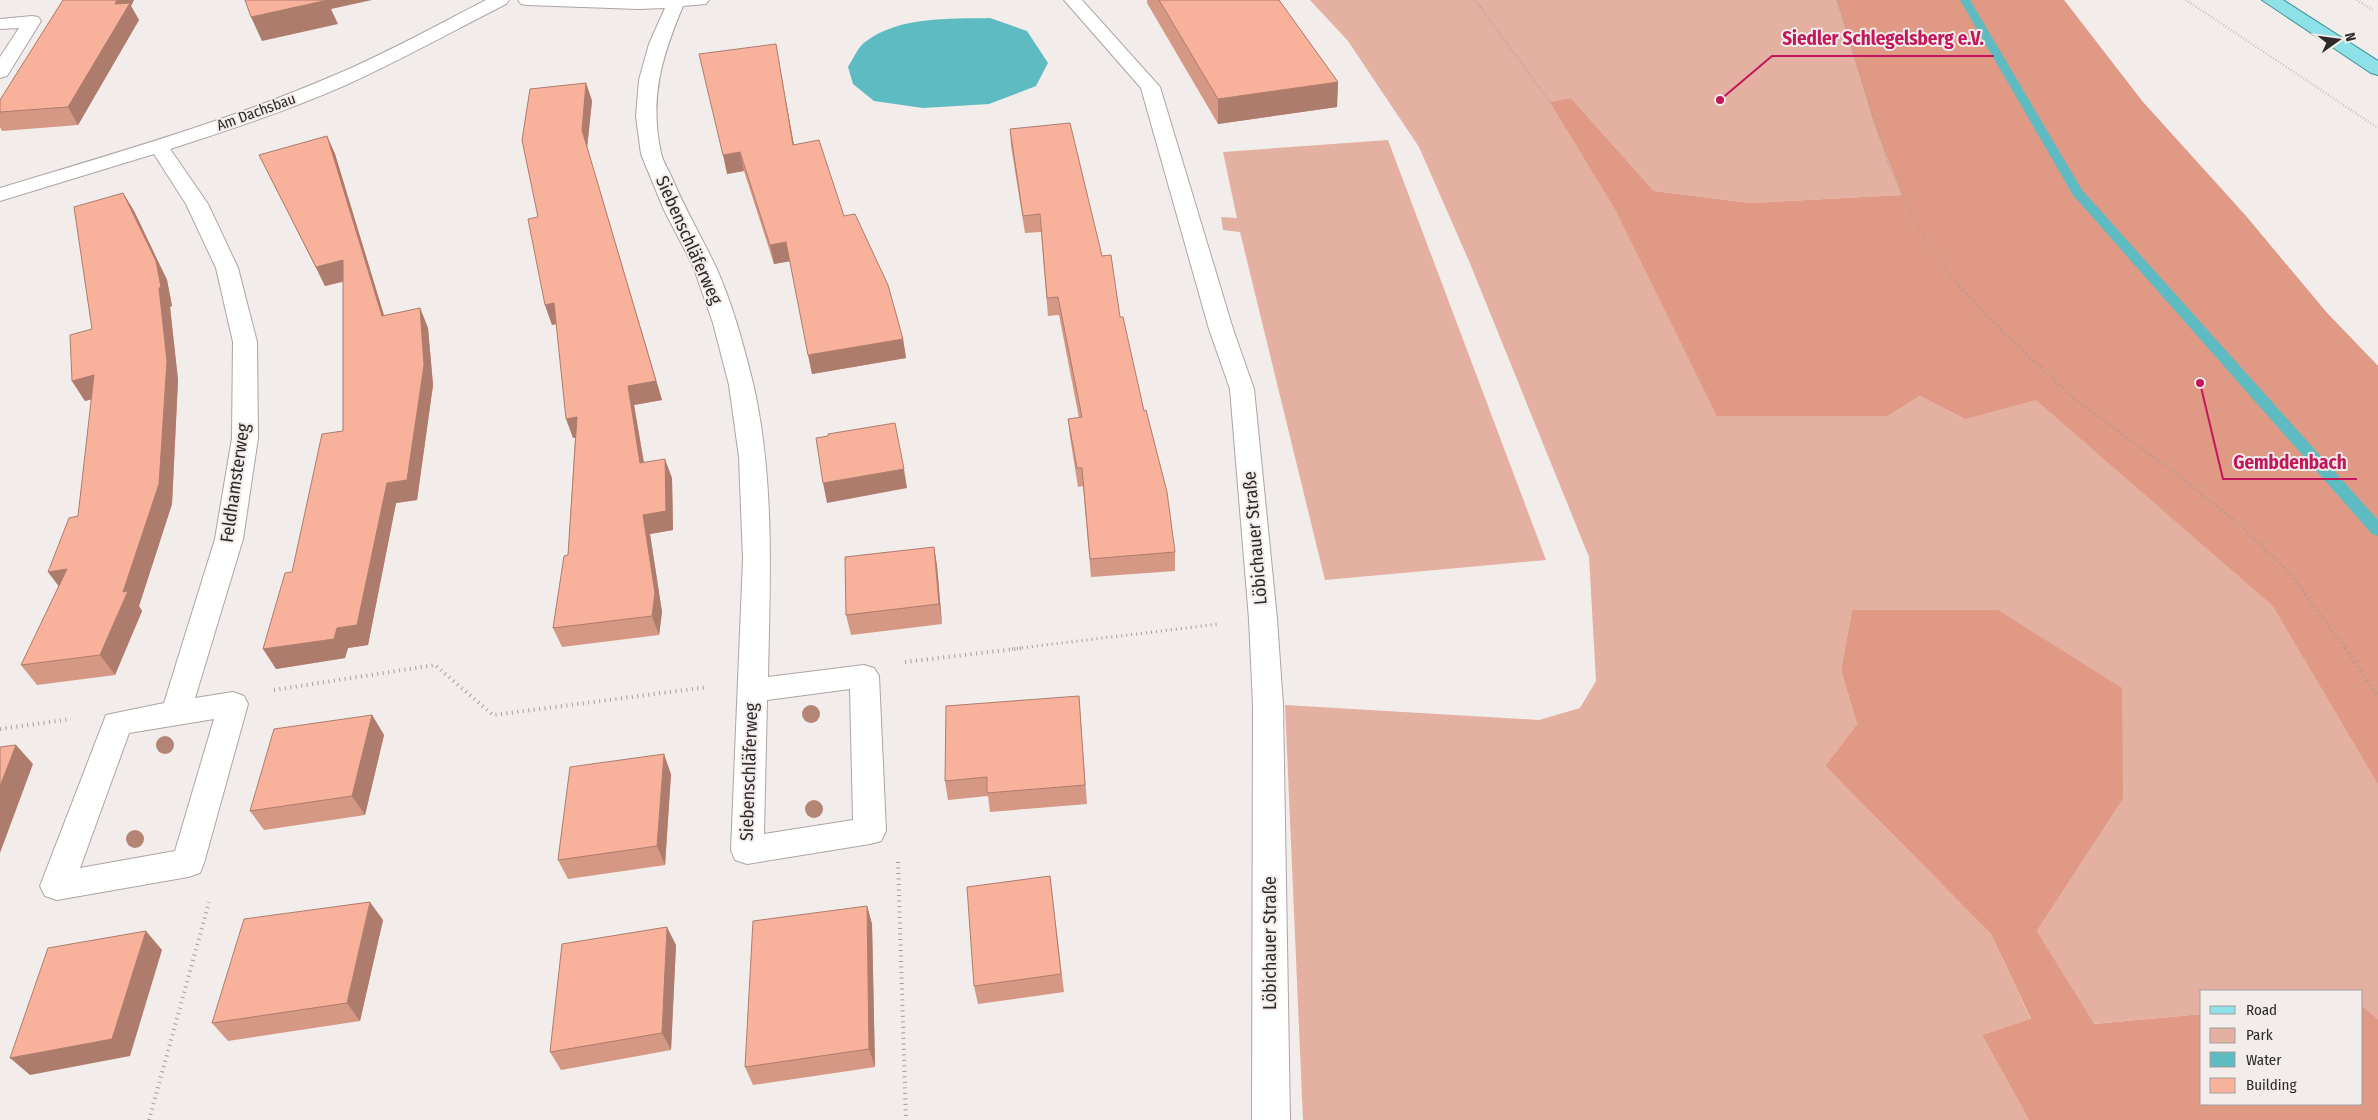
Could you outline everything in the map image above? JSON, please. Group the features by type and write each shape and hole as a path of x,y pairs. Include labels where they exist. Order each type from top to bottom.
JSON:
{"main road":[{"path":"2271,0 2378,69"}],"street":[{"name":"Am Dachsbau","path":"0,195 158,146 337,81 500,0"},
{"path":"527,0 638,4 700,0"},
{"name":"Löbichauer Straße","path":"1073,0 1150,87 1221,329 1242,389 1263,619 1268,705 1271,1120"},
{"name":"Siebenschläferweg","path":"676,2 658,44 648,80 646,116 651,154 675,210 704,266 725,323 741,385 752,457 757,559 747,850 870,831"},
{"path":"0,24 32,21 0,72"},
{"name":"Feldhamsterweg","path":"158,146 197,204 227,268 245,342 245,438 230,539 176,713"},
{"path":"864,676 870,831"},
{"name":"Siebenschläferweg","path":"753,686 864,676"},
{"path":"233,704 188,863 58,886 117,723 176,713 233,704"}],"path":[{"path":"1475,0 1550,102"},
{"path":"1837,0 1889,166 1917,225 1952,278 1989,318 2073,398 2182,478 2238,523 2288,570 2347,650 2378,697"},
{"path":"2186,0 2378,128"},
{"path":"2356,0 2373,10"},
{"path":"864,676 906,661 1263,619"},
{"path":"233,704 269,691 435,665 492,715 753,686"},
{"path":"0,729 84,717 117,723"},
{"path":"870,831 898,859 906,1120"},
{"path":"149,1120 212,891 188,863"}],"green space":[{"path":"1310,0 2064,0 2142,101 2245,215 2327,313 2378,366 2378,1019 2363,1007 2363,990 2200,990 2200,1014 2093,1024 2037,931 2123,799 1852,610 1841,670 1857,724 1825,766 1991,934 2031,1020 1982,1035 2029,1120 1303,1120 1285,705 1539,720 1580,708 1596,681 1589,557 1469,261 1419,147 1348,41","holes":["1571,98 1654,191 1751,203 1902,195 1965,419 1920,396 1888,416 1617,213 1551,102"]},
{"path":"1388,140 1546,560 1325,580 1240,232 1223,230 1221,217 1237,218 1223,152"}],"shaded area":[{"path":"1837,0 2064,0 2142,101 2245,215 2327,313 2378,366 2378,784 2273,606 2036,400 1965,419 1920,396 1888,416 1717,416 1617,213 1550,102 1571,98 1654,191 1751,203 1902,195 1874,123"},
{"path":"1852,610 1998,610 2122,688 2123,799 2037,931 2094,1024 2200,1014 2200,1105 2363,1105 2363,1007 2378,1019 2378,1120 2029,1120 1982,1035 2031,1019 1991,934 1825,766 1857,724 1841,670"}],"water":[{"path":"990,18 1027,31 1048,63 1036,86 989,104 923,108 874,101 853,84 848,67 862,44 878,34 893,27 909,23 941,19"}],"building":[{"path":"63,0 117,0 115,4 130,3 68,107 0,112 0,100"},
{"path":"245,0 328,0 251,17"},
{"path":"1159,0 1279,0 1338,82 1218,99"},
{"path":"776,44 793,145 819,140 844,216 855,214 888,285 903,339 808,355 786,242 770,245 740,152 723,155 699,54"},
{"path":"586,83 582,130 656,381 628,386 640,463 665,459 666,511 643,515 655,593 652,616 553,628 564,556 568,555 577,417 566,419 554,303 545,305 528,219 538,217 522,140 530,89"},
{"path":"1070,123 1102,256 1111,255 1120,317 1123,317 1144,411 1146,410 1167,492 1175,552 1090,559 1082,468 1077,468 1068,419 1082,417 1058,297 1047,298 1040,214 1023,216 1010,129"},
{"path":"327,136 382,316 420,308 424,365 407,480 387,483 357,625 337,628 334,639 263,649 285,573 292,572 322,434 343,431 343,260 316,267 259,155"},
{"path":"123,193 156,261 161,287 159,288 167,361 159,484 123,592 128,591 100,655 21,665 67,569 48,572 69,518 78,516 94,375 72,381 70,335 92,329 74,207"},
{"path":"895,423 904,469 823,483 816,438 828,436 828,434"},
{"path":"934,547 939,604 846,615 845,557"},
{"path":"1079,696 1085,785 987,793 987,777 945,781 946,706"},
{"path":"372,715 352,796 250,811 274,729"},
{"path":"16,745 0,786 0,747"},
{"path":"664,754 657,846 558,860 570,767"},
{"path":"1050,876 1061,974 974,986 967,887"},
{"path":"370,902 347,1003 212,1023 244,919"},
{"path":"867,906 869,1049 745,1067 753,921"},
{"path":"667,927 662,1033 550,1052 562,944"},
{"path":"146,931 112,1039 10,1058 48,948"}],"waterway":[{"path":"1965,0 2077,192 2378,530"}],"place":[{"name":"Siedler Schlegelsberg e.V.","path":"1720,100"},
{"name":"Gembdenbach","path":"2200,383"}]}
